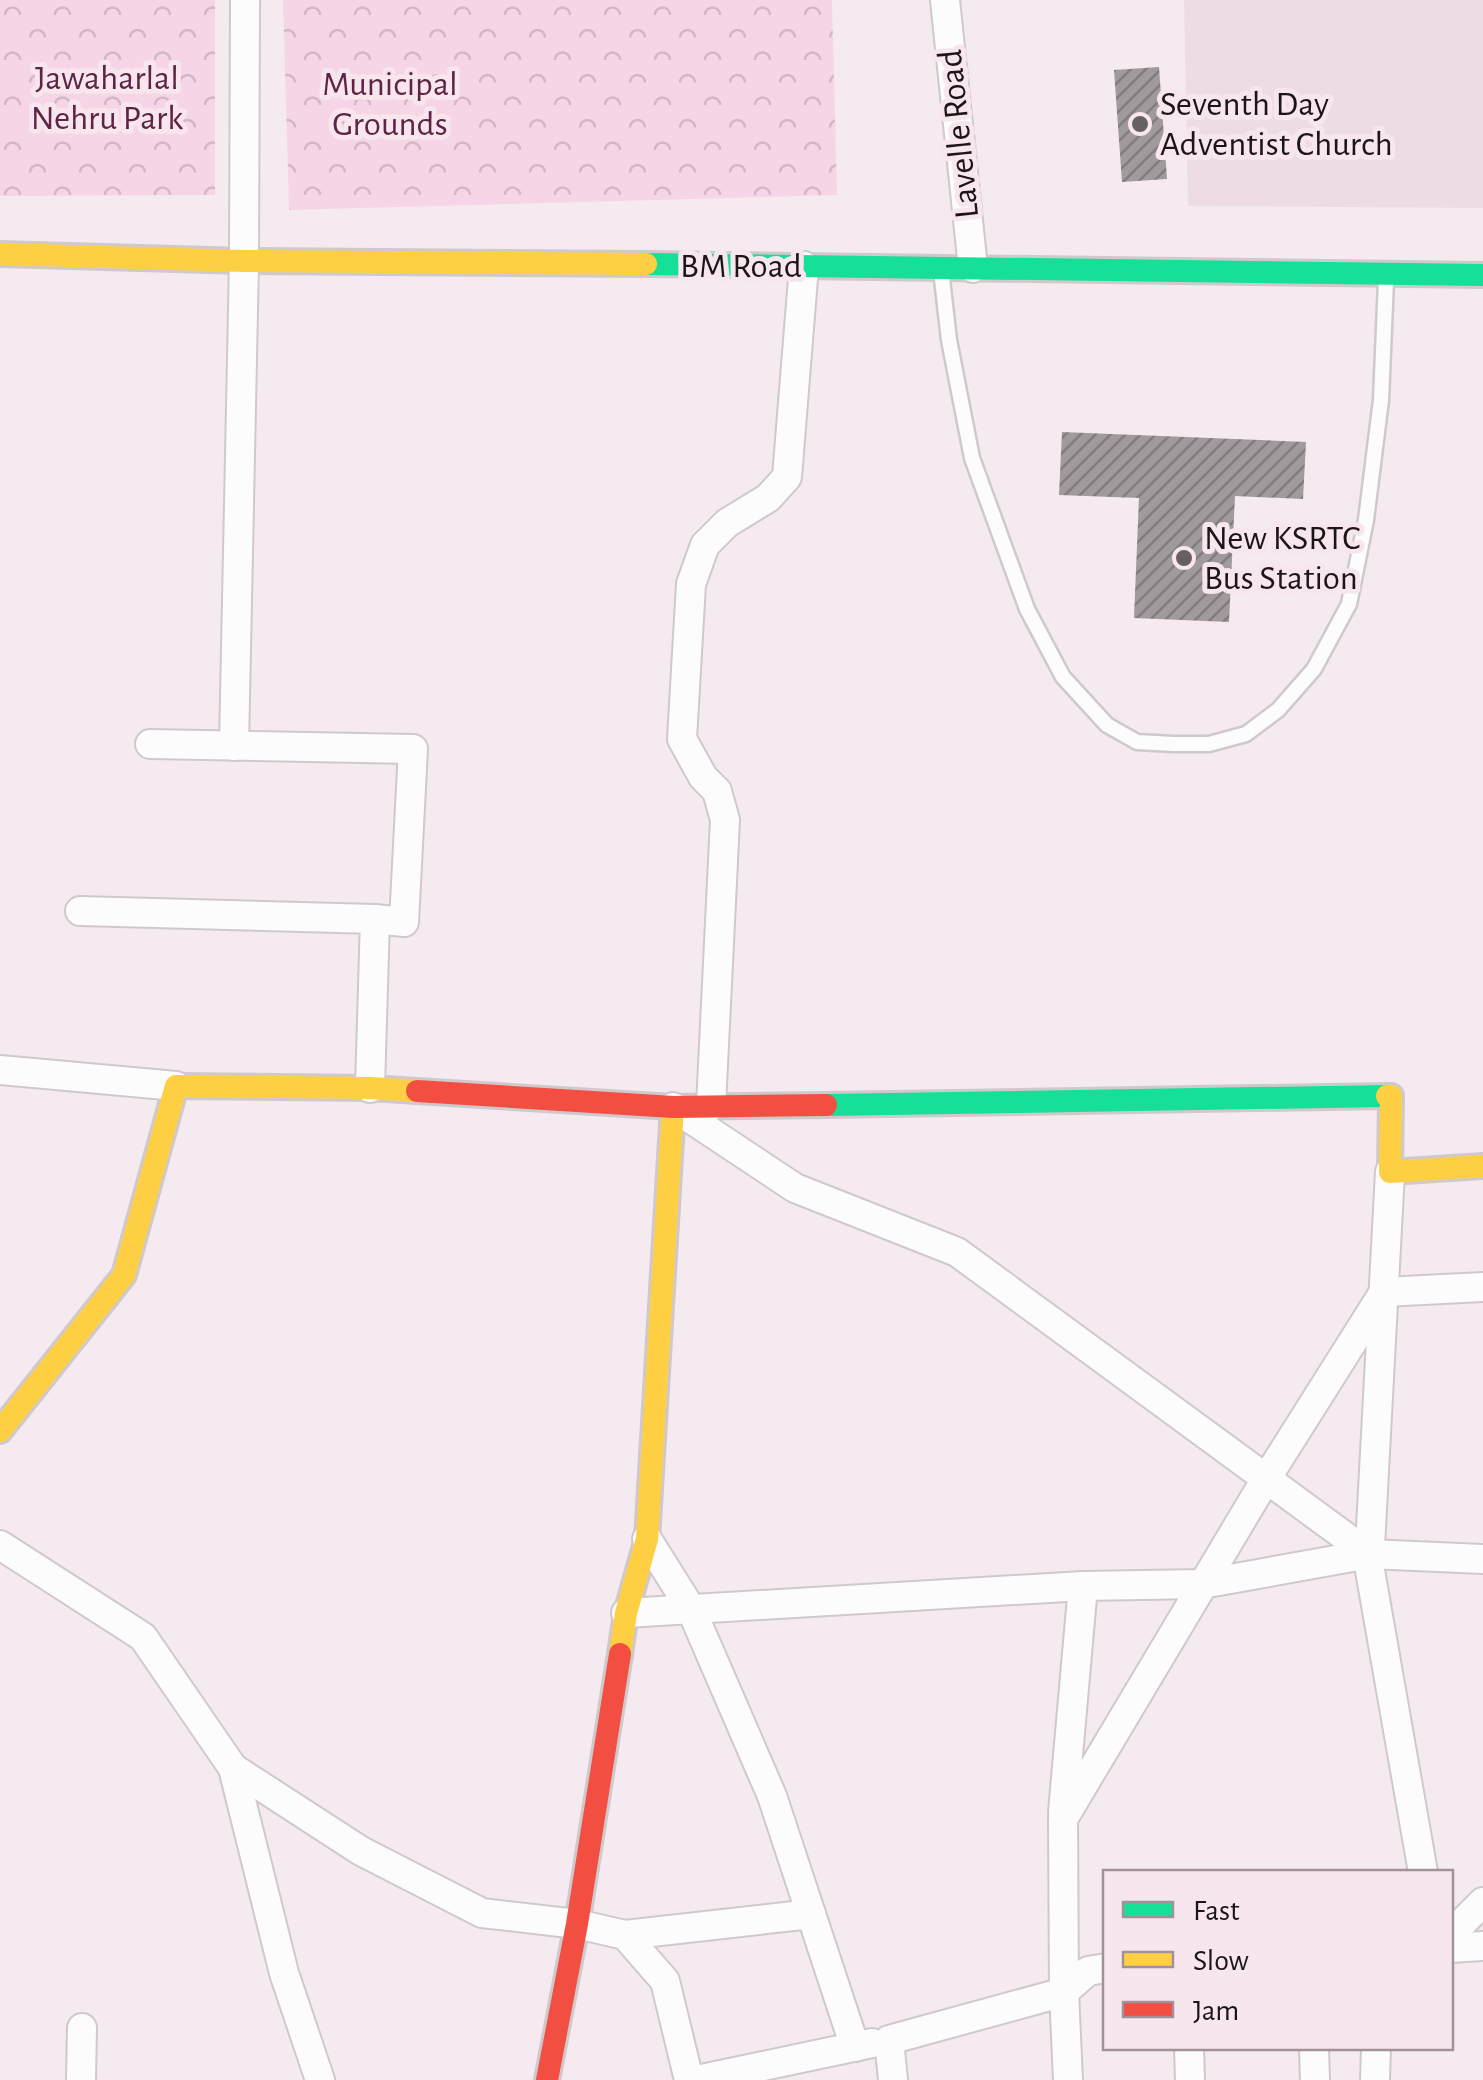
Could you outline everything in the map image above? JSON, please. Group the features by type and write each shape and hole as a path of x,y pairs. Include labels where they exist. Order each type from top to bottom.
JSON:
{"street":[{"path":"234,746 244,262 244,0"},
{"name":"Lavelle Road","path":"945,0 973,268"},
{"name":"BM Road","path":"0,254 244,262 1483,275"},
{"path":"711,1106 725,820 717,790 703,778 682,739 691,584 705,545 727,524 768,498 787,477 804,266"},
{"path":"80,911 404,922 414,749 150,744"},
{"path":"370,1088 376,919"},
{"path":"0,1070 176,1086 370,1088 673,1107 1391,1096 1368,1565 1423,1870"},
{"path":"0,1431 124,1275 176,1086"},
{"path":"673,1107 795,1188 956,1252 1370,1554"},
{"path":"548,2080 626,1614 647,1538 673,1107"},
{"path":"1390,1172 1483,1166"},
{"path":"1384,1292 1483,1287"},
{"path":"1063,1818 1266,1478 1384,1292"},
{"path":"647,1538 691,1610 772,1796 854,2047"},
{"path":"0,1546 143,1637 234,1768 284,1973 320,2080"},
{"path":"626,1614 1083,1586 1202,1584 1370,1554 1483,1560"},
{"path":"1068,2080 1063,1818 1083,1586"},
{"path":"234,1768 361,1852 482,1912 577,1924 625,1935 811,1914"},
{"path":"1453,1932 1483,1902"},
{"path":"625,1935 664,1981 689,2080"},
{"path":"1453,1948 1483,1946"},
{"path":"698,2080 889,2040 1064,1992 1088,1971 1103,1968"},
{"path":"81,2080 82,2028"},
{"path":"889,2040 893,2080"},
{"path":"1189,2050 1190,2080"},
{"path":"1314,2050 1316,2080"},
{"path":"1376,2050 1376,2080"}],"lane":[{"path":"940,267 949,340 972,458 1027,609 1063,677 1107,726 1137,742 1174,744 1209,744 1246,734 1278,710 1314,669 1349,604 1366,520 1381,400 1386,274"}],"shaded area":[{"path":"1184,0 1483,0 1483,208 1188,206"}],"green space":[{"name":"Jawaharlal Nehru Park","path":"0,0 215,0 215,195 0,196"},
{"name":"Municipal Grounds","path":"283,0 832,0 837,195 289,210"}],"building":[{"name":"Seventh Day Adventist Church","path":"1159,67 1167,179 1122,182 1114,70"},
{"name":"New KSRTC Bus Station","path":"1062,432 1306,442 1303,499 1235,496 1229,622 1134,618 1139,498 1059,495"}],"traffic: fast":[{"path":"646,264 1483,275"},
{"path":"826,1105 1387,1096"}],"traffic: slow":[{"path":"0,254 244,261 646,264"},
{"path":"0,1431 124,1275 176,1086 417,1091"},
{"path":"1387,1096 1391,1096 1390,1172 1483,1166"},
{"path":"620,1654 626,1613 647,1539 673,1107"}],"traffic: jam":[{"path":"417,1091 673,1107 826,1105"},
{"path":"547,2080 577,1924 620,1654"}],"place":[{"name":"Seventh Day Adventist Church","path":"1140,124"},
{"name":"New KSRTC Bus Station","path":"1184,558"}]}
